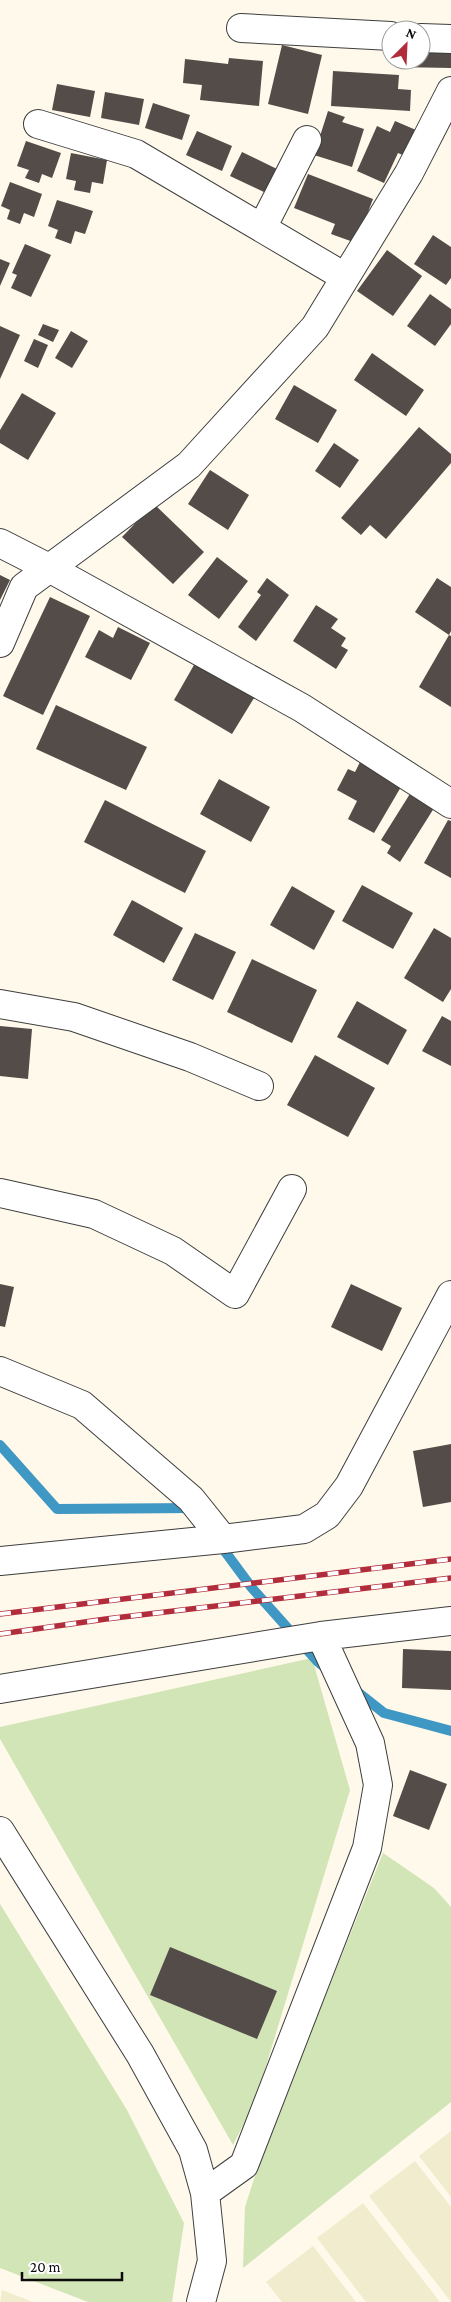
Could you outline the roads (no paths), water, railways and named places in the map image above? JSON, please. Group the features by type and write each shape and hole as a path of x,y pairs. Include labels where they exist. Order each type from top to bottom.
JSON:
{"street":[{"path":"241,28 381,35"},
{"path":"431,38 451,39"},
{"path":"0,643 24,587 189,464 315,327 409,172 451,91"},
{"path":"38,124 136,154 345,277"},
{"path":"262,228 307,140"},
{"path":"0,543 49,568 302,708 451,804"},
{"path":"0,1004 74,1017 190,1057 259,1086"},
{"path":"0,1193 94,1214 173,1251 236,1294 292,1189"},
{"path":"0,1561 224,1539 304,1528 327,1515 349,1486 451,1295"},
{"path":"0,1371 82,1405 191,1499 224,1539"},
{"path":"0,1689 321,1636 451,1621"},
{"path":"205,2193 244,2165 367,1848 378,1785 370,1743 321,1636"},
{"path":"0,1831 140,2054 193,2150 205,2193 212,2261 201,2302"}],"waterway":[{"path":"0,1445 57,1509 194,1508"},
{"path":"218,1542 252,1588 317,1661 327,1669"},
{"path":"355,1690 384,1713 451,1731"}],"railway":[{"path":"0,1614 451,1559"},
{"path":"0,1634 106,1619 451,1578"}]}
